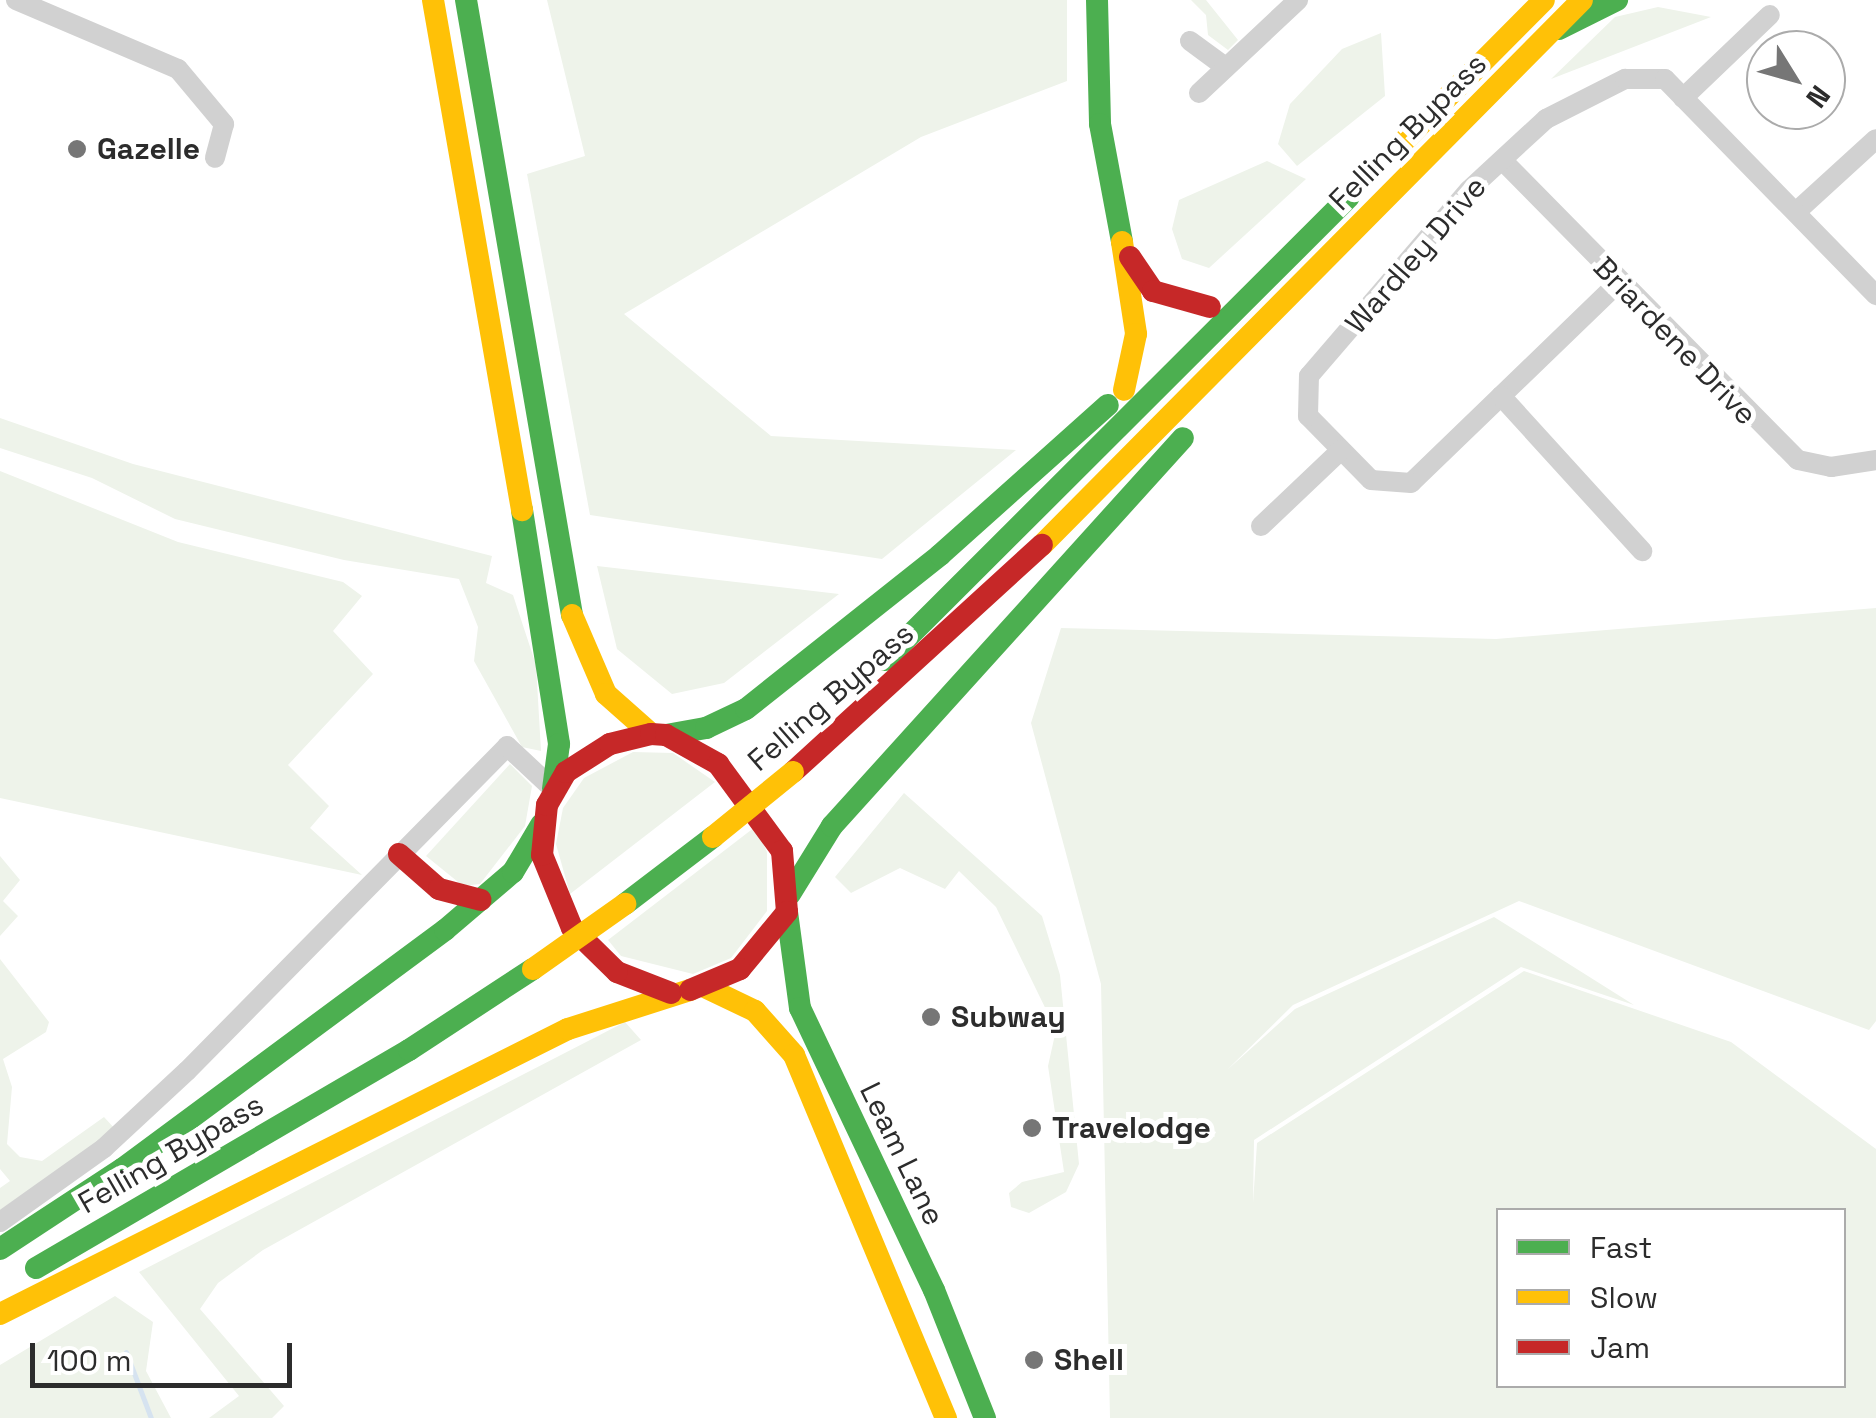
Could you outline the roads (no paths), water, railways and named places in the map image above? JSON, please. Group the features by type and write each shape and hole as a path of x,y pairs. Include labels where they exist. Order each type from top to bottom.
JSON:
{"main road":[{"path":"0,1249 122,1169 481,900 524,858 543,821 560,744 521,490 434,0"},
{"path":"466,0 568,590 589,669 659,734 718,764 748,798 782,851 788,903"},
{"path":"1098,0 1100,124 1136,334 1124,390"},
{"name":"Felling Bypass","path":"1384,161 1544,0"},
{"name":"Felling Bypass","path":"0,1290 409,1050 619,896 895,684 1026,561 1582,0"},
{"path":"1547,35 1617,0"},
{"name":"Felling Bypass","path":"786,765 865,680 1361,182 1308,216 1210,307"},
{"path":"1122,242 1153,291 1210,307"},
{"path":"0,1314 453,1083 568,1029 671,993 708,988 756,955 832,826 1208,411 1318,267"},
{"path":"552,790 592,753 733,717 940,555 1210,307"},
{"path":"543,821 545,873 572,928 617,972 671,993"},
{"path":"400,854 439,889 481,900"},
{"name":"Leam Lane","path":"788,903 800,1008 934,1290 985,1418"},
{"name":"Felling Bypass","path":"0,1265 528,961"},
{"name":"Leam Lane","path":"708,988 755,1011 794,1055 946,1418"}],"street":[{"path":"16,0 178,69 224,124 215,158"},
{"path":"1199,93 1298,0"},
{"path":"1683,98 1770,15"},
{"path":"1190,41 1224,66"},
{"name":"Wardley Drive","path":"1618,284 1411,483 1370,480 1308,416 1308,376 1502,160 1546,118 1625,79 1665,79 1876,295"},
{"path":"1796,212 1876,139"},
{"name":"Briardene Drive","path":"1502,160 1618,284 1798,460 1831,467 1876,460"},
{"path":"1501,396 1642,551"},
{"path":"1261,526 1341,450"},
{"path":"0,1222 104,1148 508,746 552,790"}],"waterway":[{"path":"126,1352 151,1418"}],"place":[{"name":"Gazelle","path":"77,149"},
{"name":"Subway","path":"931,1017"},
{"name":"Travelodge","path":"1032,1128"},
{"name":"Shell","path":"1034,1360"}]}
